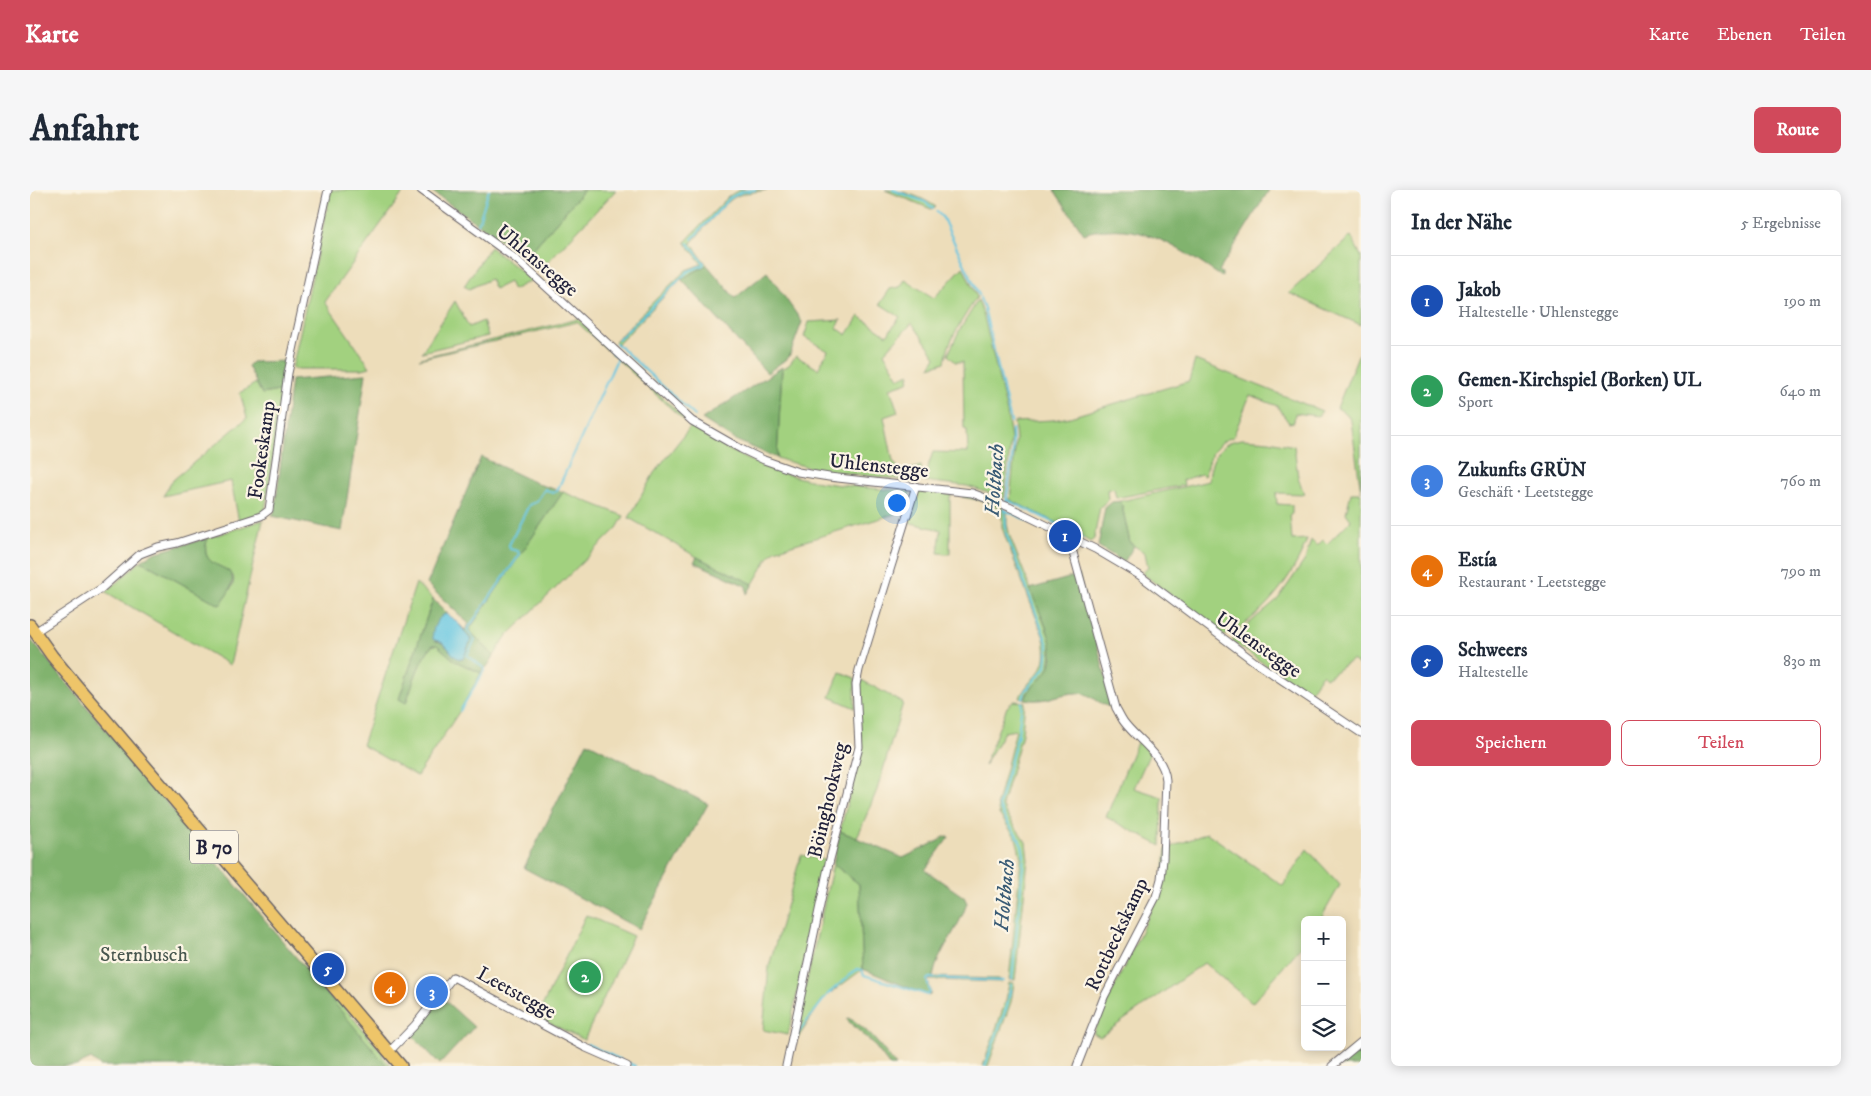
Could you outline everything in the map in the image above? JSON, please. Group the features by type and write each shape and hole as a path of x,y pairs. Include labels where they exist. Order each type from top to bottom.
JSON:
{"main road":[{"name":"B 70","path":"32,629 71,678 401,1066"}],"street":[{"name":"Fookeskamp","path":"32,629 102,588 140,554 261,516 269,510 288,373 328,190"},
{"name":"Uhlenstegge","path":"421,190 501,247 531,272 692,421 741,449 764,460 798,472 972,493 1006,505 1070,536 1139,575 1255,662 1361,733"},
{"name":"Böinghookweg","path":"786,1066 829,863 859,747 856,685 859,670 916,486"},
{"name":"Rottbeckskamp","path":"1070,536 1116,708 1124,722 1165,769 1166,780 1163,859 1161,879 1156,897 1104,997 1077,1066"},
{"name":"Leetstegge","path":"389,1052 415,1025 453,977 584,1047 627,1066"},
{"path":"1332,1066 1361,1042"}],"green space":[{"path":"331,190 405,190 325,302 370,367 362,369 292,369"},
{"path":"430,190 584,190 533,249 528,250 523,256"},
{"path":"584,190 616,190 539,271 523,256 528,250 533,249"},
{"path":"739,190 767,190 739,195 730,200 719,211 691,243 707,265 681,279 618,344 615,341 686,270 702,264 685,242 729,196"},
{"path":"885,190 912,195 936,207 931,209"},
{"path":"1054,190 1269,190 1219,271 1222,273 1222,277 1168,243 1139,232 1098,230 1084,234"},
{"path":"1351,236 1361,256 1361,325 1289,293"},
{"path":"490,247 532,280 513,290 509,282 495,289 490,279 469,289 464,286"},
{"path":"707,265 735,298 767,272 802,322 789,357 767,373 681,279"},
{"path":"963,267 977,297 949,345 945,362 930,367 936,357 912,323 884,353 899,378 910,374 908,382 890,388 898,412 884,417 893,461 901,472 921,466 922,472 919,481 829,471 777,458 782,369 789,365 796,356 818,369 828,351 804,337 809,322 841,320 837,328 847,335 859,316 887,335 900,317 880,304 890,289 900,287 905,280 934,298"},
{"path":"978,300 984,317 1007,413 1011,439 1004,498 967,486 923,481 933,452 968,453 967,430 964,429 963,362 955,362 948,355 959,331"},
{"path":"455,301 469,327 483,321 488,336 422,352"},
{"path":"578,319 688,421 687,423 577,322 419,359 427,356"},
{"path":"1361,348 1361,492 1351,421 1347,414 1337,408"},
{"path":"1195,360 1322,411 1318,416 1295,413 1294,422 1289,423 1277,406 1250,395 1233,437 1216,447 1204,476 1201,474 1183,480 1184,485 1116,498 1114,488 1107,490 1108,500 1100,507 1094,539 1090,542 1068,528 1010,500 1016,439 1014,422 1070,417 1189,381"},
{"path":"288,361 284,390 262,394 248,366 252,362"},
{"path":"782,367 777,458 733,439 702,419"},
{"path":"366,374 342,531 272,516 275,510 291,380"},
{"path":"256,383 262,394 284,390 265,511 239,522 231,481 163,496 173,480 247,418 240,393"},
{"path":"691,426 740,456 779,472 807,480 910,492 908,510 775,550 768,558 753,584 697,557 629,518 654,473"},
{"path":"1242,439 1269,441 1294,446 1298,477 1304,494 1276,493 1277,504 1292,505 1292,514 1290,514 1292,540 1307,539 1294,568 1263,608 1237,629 1224,636 1142,573 1148,568 1145,553 1130,543 1121,501 1209,481 1211,466 1217,453 1227,444"},
{"path":"481,457 538,484 563,492 469,630 494,656 487,667 483,668 481,673 455,661 437,645 433,645 420,664 406,703 399,699 433,599 448,614 445,614 435,641 446,646 460,659 471,640 460,625 465,630 469,624 427,584"},
{"path":"919,489 950,494 952,496 950,496 950,554 938,553 941,530 907,522 916,492"},
{"path":"563,492 624,516 617,528 505,638 494,656 469,630"},
{"path":"1351,493 1361,493 1361,667 1352,660 1326,678 1322,674 1308,694 1234,643 1233,637 1278,599 1305,560 1311,540 1317,546 1323,540 1327,544 1351,520 1346,513"},
{"path":"965,494 1002,505 1002,509 983,501 962,497"},
{"path":"1121,501 1130,543 1134,546 1124,562 1098,546 1105,508 1112,502"},
{"path":"1002,509 1007,511 1010,537 1052,643 1049,669 1027,693 1025,699 1020,698 1021,695 1043,665 1045,658 1044,638 1002,527"},
{"path":"263,520 230,665 106,592 141,561 220,605 232,587 233,577 230,572 207,557 208,538"},
{"path":"208,538 206,551 209,559 229,572 232,578 230,589 220,605 141,561 154,553"},
{"path":"697,557 753,584 747,594 746,586 694,562"},
{"path":"1079,575 1113,705 1111,707 1079,693 1039,700 1025,699 1029,691 1047,671 1051,662 1052,652 1047,630 1030,589"},
{"path":"416,583 433,599 399,699 406,702 420,664 433,645 437,645 455,661 481,673 459,712 417,776 362,745"},
{"name":"Sternbusch","path":"30,639 387,1066 100,1066 91,1059 76,1066 30,1066"},
{"path":"840,672 855,678 855,708 830,697"},
{"path":"858,678 903,703 877,790 857,838 840,831 862,748"},
{"path":"1014,701 1025,702 1022,734 1002,805 1026,842 1028,860 1015,980 1009,980 1021,858 1016,838 999,814 997,804 1016,730 1004,732 984,766 1007,707"},
{"path":"1138,740 1150,753 1134,788 1162,797 1161,846 1106,817"},
{"path":"587,742 708,804 639,929 524,868"},
{"path":"840,831 903,858 944,837 949,837 925,870 964,897 967,903 938,960 932,980 928,980 931,994 929,996 863,969 859,884 833,864"},
{"path":"1207,833 1283,886 1307,849 1340,885 1322,916 1301,916 1301,947 1252,1003 1204,963 1100,1037 1093,1033 1162,887 1166,849"},
{"path":"801,855 826,860 788,1035 763,1030 769,966"},
{"path":"833,864 859,884 863,969 824,998 798,1038 794,1038"},
{"path":"586,915 633,936 584,1040 537,1017"},
{"path":"933,977 998,979 1003,981 932,980"},
{"path":"1009,983 1014,983 1011,1002 988,1066 983,1066 1006,1000"},
{"path":"332,993 391,1066 387,1066 325,994"},
{"path":"442,998 474,1027 440,1064 411,1034"},
{"path":"848,1018 868,1032 896,1066 890,1066 874,1045 846,1019"},
{"path":"1361,1049 1361,1066 1341,1066"}],"water":[{"path":"445,614 456,621 471,640 463,659 454,656 443,643 433,639 435,625 439,618"}],"waterway":[{"path":"478,224 489,190"},
{"path":"692,239 730,198 741,192 755,190"},
{"name":"Holtbach","path":"893,190 925,202 933,208"},
{"name":"Holtbach","path":"936,211 943,218 979,295"},
{"path":"618,340 687,272 703,265 704,263 688,243"},
{"name":"Holtbach","path":"980,298 1011,422"},
{"path":"616,343 695,416"},
{"path":"460,711 485,669 467,655 475,640 467,630 520,554 518,551 510,549 509,545 529,505 536,502 545,489 552,493 557,491 617,359 610,351"},
{"name":"Holtbach","path":"1006,503 1013,451 1012,429"},
{"path":"1007,500 1083,538"},
{"name":"Holtbach","path":"1005,507 1006,533 1048,645 1046,667 1025,691 1023,699"},
{"path":"1005,510 1048,530"},
{"name":"Holtbach","path":"1012,980 1024,855 1023,847 1004,818 999,805 1018,734 1022,702"},
{"path":"795,1037 828,994 857,969 862,970 864,975 928,995 930,992 927,980 929,978 1003,981"},
{"name":"Holtbach","path":"985,1066 1007,1006 1011,985"},
{"path":"587,1044 621,1060"},
{"path":"628,1063 635,1066"}],"place":[{"name":"Jakob","path":"1065,536"},
{"name":"Schweers","path":"328,969"},
{"name":"Gemen-Kirchspiel (Borken) UL","path":"585,977"},
{"name":"Estía","path":"390,988"},
{"name":"Zukunfts GRÜN","path":"432,992"}]}
